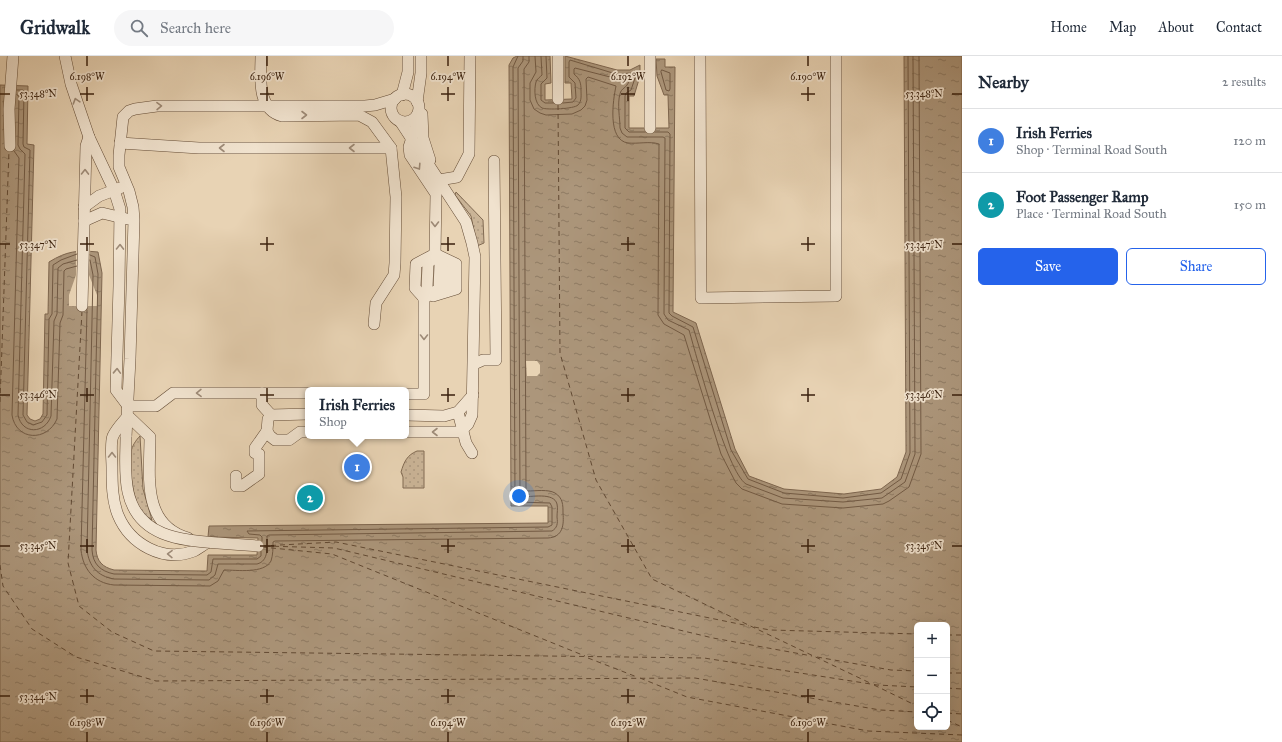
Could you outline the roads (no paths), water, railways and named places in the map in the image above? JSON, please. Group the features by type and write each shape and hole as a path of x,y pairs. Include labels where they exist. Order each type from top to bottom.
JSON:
{"street":[{"path":"10,146 9,109 13,56"},
{"path":"64,56 73,90 89,137 114,190 118,203 120,217 116,390 128,411 150,437 150,490 157,516 168,527 182,536 207,543 258,546 178,539 163,534 147,524 135,510 128,492 126,473 126,437 128,411 134,220 133,207 120,167 120,143 123,118 129,111 146,107 365,106 375,105 398,97 411,95 422,111 423,138 436,176"},
{"path":"261,56 262,94 268,106 277,114 282,116 359,115 372,122 390,148 396,197 394,275 376,303 374,324"},
{"path":"408,56 408,72 398,97 392,102 391,111 412,138 466,222 475,257 472,415 468,424 460,432 409,432"},
{"path":"421,56 417,123 409,147 410,155 436,194 435,254 440,264 447,289"},
{"path":"436,176 457,177 469,154 470,56"},
{"path":"558,56 558,99"},
{"path":"650,56 650,128"},
{"path":"700,56 701,298 836,296 836,56"},
{"path":"400,121 408,122 416,117 418,107"},
{"path":"82,306 86,146 89,137"},
{"path":"120,143 205,148 390,148"},
{"path":"474,364 483,360 496,360 494,161"},
{"path":"84,207 95,198 127,186"},
{"path":"84,221 102,213 134,220"},
{"path":"435,254 416,264 415,288 426,293 447,289"},
{"path":"435,254 456,264 447,289"},
{"path":"409,394 424,394 428,264 435,254"},
{"path":"426,293 447,289"},
{"path":"207,543 193,551 179,554 164,554 151,550 139,543 124,526 118,515 114,495 112,437 128,411 156,406 173,393 305,393"},
{"path":"262,393 262,405 271,415 305,414"},
{"path":"409,415 444,416 458,412 473,395"},
{"path":"458,412 466,443 472,453"},
{"path":"236,476 236,486 242,486 259,474 259,454 255,453 255,448 267,431 268,419 271,415"},
{"path":"267,431 275,440 289,440 300,432 305,432"}],"water":[{"path":"517,56 550,56 551,83 545,84 545,100 572,99 571,83 565,83 565,56 617,70 630,70 640,65 640,76 634,96 629,96 629,128 669,128 668,95 664,95 657,76 656,59 665,59 665,67 675,67 673,312 696,323 735,449 749,476 784,489 844,494 881,489 897,477 906,452 904,56 962,56 962,742 0,742 0,85 28,86 27,144 34,145 27,415 30,419 35,421 40,419 43,414 45,314 48,314 49,262 67,253 84,251 98,252 102,273 96,550 99,560 106,567 114,570 207,571 208,555 257,555 258,538 208,537 209,526 548,523 548,506 511,506 509,65 513,58"}],"place":[{"name":"Irish Ferries","path":"357,467"},
{"name":"Foot Passenger Ramp","path":"310,498"}]}
